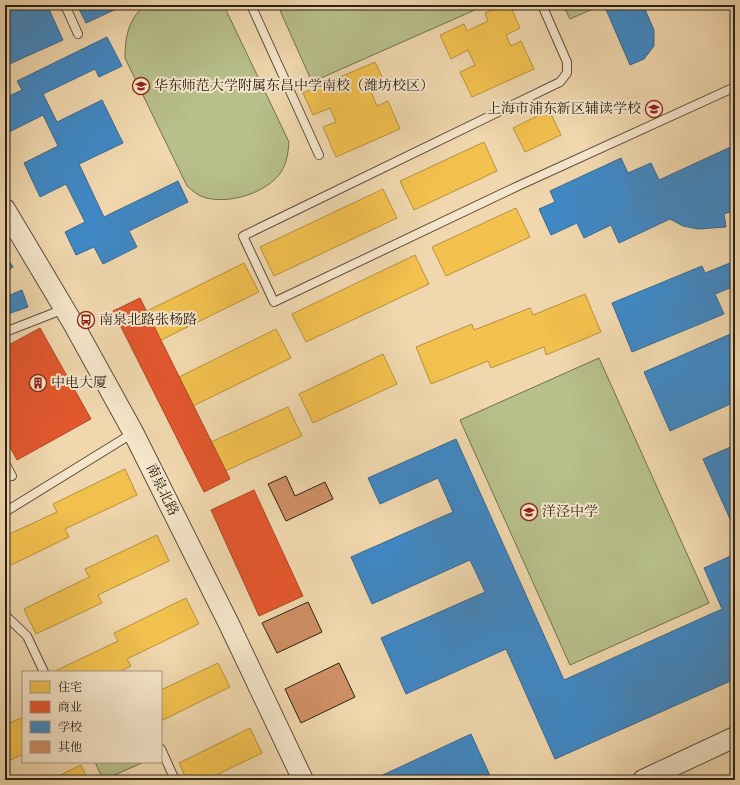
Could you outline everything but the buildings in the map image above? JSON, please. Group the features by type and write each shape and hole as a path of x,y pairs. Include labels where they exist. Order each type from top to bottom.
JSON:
{"street":[{"name":"南泉北路","path":"5,209 64,309 133,432 229,624 303,780"},
{"path":"649,779 735,737"}],"lane":[{"path":"64,5 78,34"},
{"path":"251,5 319,155"},
{"path":"542,5 567,62 567,73 560,82 242,236 274,302 518,186 735,87"},
{"path":"5,332 64,309"},
{"path":"5,512 133,432"},
{"path":"5,463 12,476"},
{"path":"5,614 27,636 44,671"},
{"path":"162,751 175,780"}],"green space":[{"path":"146,5 219,5 226,10 289,142 287,158 283,169 274,180 266,186 245,196 223,200 203,197 187,186 125,58 127,36 131,22"},
{"path":"486,5 312,82 278,6"},
{"path":"563,5 594,5 595,8 570,19"},
{"path":"599,358 709,603 570,665 460,420"},
{"path":"95,763 142,763 103,780"}],"place":[{"name":"华东师范大学附属东昌中学南校（潍坊校区）","path":"141,86"},
{"name":"上海市浦东新区辅读学校","path":"654,109"},
{"name":"南泉北路张杨路","path":"86,320"},
{"name":"中电大厦","path":"38,383"},
{"name":"洋泾中学","path":"529,512"}]}
